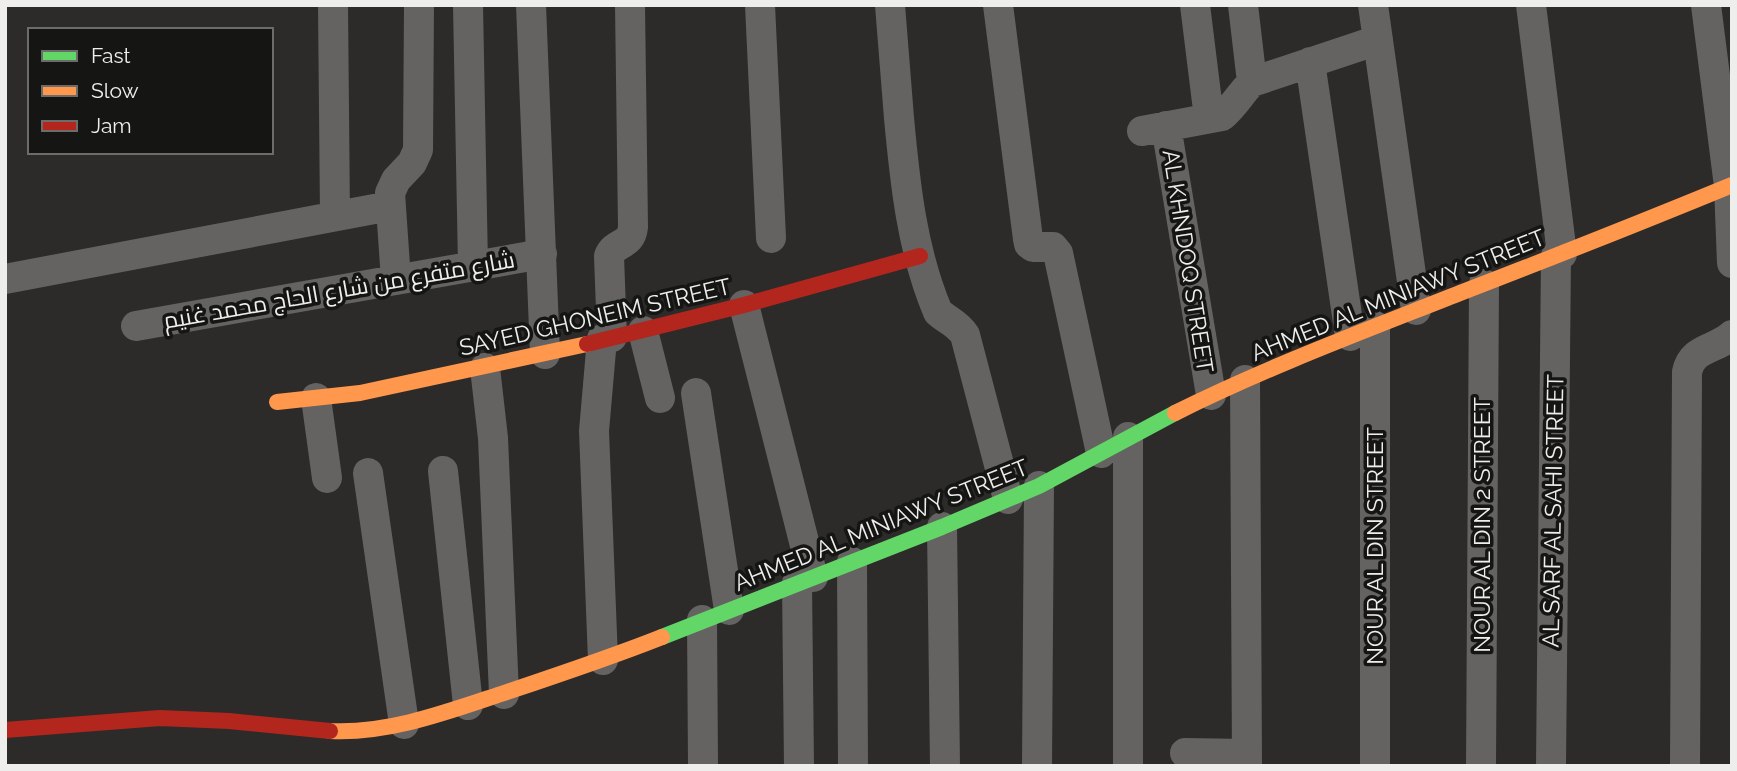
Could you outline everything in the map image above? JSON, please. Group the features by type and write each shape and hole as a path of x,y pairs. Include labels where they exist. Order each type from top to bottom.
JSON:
{"street":[{"path":"333,5 335,216"},
{"path":"396,281 390,194 396,180 412,163 418,150 419,5"},
{"path":"468,5 473,267"},
{"path":"531,5 545,354"},
{"path":"603,660 594,440 607,338 609,256 614,248 628,240 633,227 630,5"},
{"path":"760,5 771,238"},
{"path":"890,5 904,168 920,256 938,312 959,326 965,334 1008,499"},
{"path":"998,5 1028,239 1033,247 1053,247 1058,253 1101,453"},
{"path":"1195,5 1209,118 1222,116 1252,82 1378,40"},
{"path":"1243,5 1252,82"},
{"path":"1373,5 1416,310"},
{"name":"AL SARF AL SAHI STREET","path":"1531,5 1559,255 1550,766"},
{"path":"1706,5 1730,185 1732,263"},
{"name":"NOUR AL DIN STREET","path":"1310,62 1362,331 1375,766"},
{"name":"AL KHNDOQ STREET","path":"1209,118 1154,129 1211,395"},
{"name":"AHMED AL MINIAWY STREET","path":"5,730 160,718 229,721 346,732 404,724 503,694 603,660 942,527 1039,486 1128,437 1245,380 1730,185"},
{"path":"5,279 390,206"},
{"name":"شارع متفرع من شارع الحاج محمد غنيم","path":"136,326 541,254"},
{"name":"SAYED GHONEIM STREET","path":"277,402 360,394 485,368 744,305 920,256"},
{"name":"NOUR AL DIN 2 STREET","path":"1481,766 1483,284"},
{"path":"744,305 805,580 799,766"},
{"path":"643,331 660,398"},
{"path":"1685,766 1686,372 1695,355 1732,335"},
{"path":"485,368 493,438 503,694"},
{"path":"1185,753 1247,760 1245,380"},
{"path":"696,393 716,615 703,766"},
{"path":"316,398 327,478"},
{"path":"1128,437 1128,766"},
{"path":"443,471 468,705"},
{"path":"368,473 404,724"},
{"path":"1037,766 1039,486"},
{"path":"942,527 945,766"},
{"path":"852,562 853,766"}],"traffic: fast":[{"path":"662,637 1039,486 1175,413"}],"traffic: slow":[{"path":"1175,413 1316,350 1732,185"},
{"path":"277,402 360,393 587,344"},
{"path":"330,731 374,729 438,714 582,667 662,637"}],"traffic: jam":[{"path":"587,344 744,305 920,256"},
{"path":"5,730 160,718 229,721 330,731"}]}
